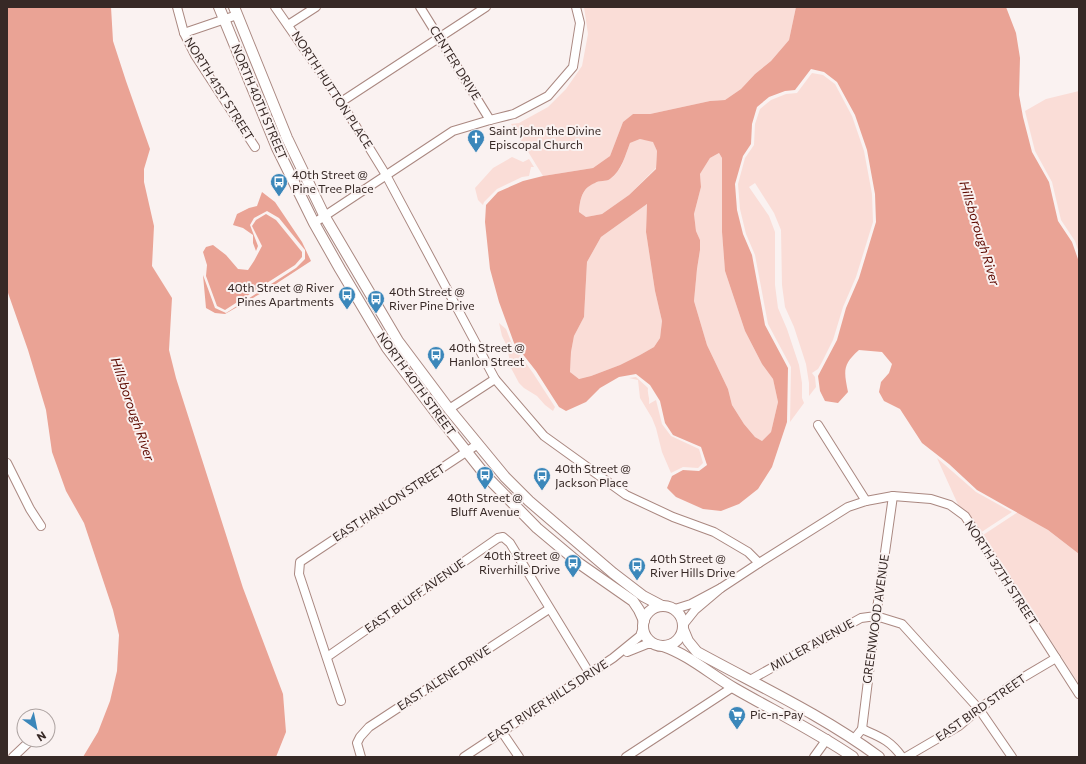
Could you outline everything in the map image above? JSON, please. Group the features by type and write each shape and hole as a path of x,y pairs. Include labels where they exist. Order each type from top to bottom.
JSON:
{"main road":[{"name":"NORTH 40TH STREET","path":"219,7 277,148 314,223 340,270 387,348 486,476 537,528 580,564 636,604 644,624"},
{"name":"NORTH 40TH STREET","path":"235,11 287,138 325,217 398,341 450,410 505,477 529,501 613,573 643,596 662,606"},
{"path":"387,348 398,341"},
{"path":"853,757 827,739 733,687 688,657 677,651 659,645 646,637 644,624 647,614 651,610 662,606 675,609 682,618 683,627 688,640 697,652 809,711 854,739 879,757"},
{"path":"659,645 670,644 676,641 680,636 683,627"}],"street":[{"name":"NORTH 41ST STREET","path":"177,7 184,33 195,55 255,147"},
{"name":"NORTH HUTTON PLACE","path":"275,7 341,102 386,175 495,379 544,436 626,495 673,517 714,532 748,552 758,563"},
{"path":"288,25 316,7"},
{"name":"CENTER DRIVE","path":"420,7 490,120"},
{"path":"341,102 486,7"},
{"path":"314,223 453,131 514,114 548,96 573,67 580,22 576,7"},
{"path":"184,33 223,19 235,11"},
{"path":"450,410 495,379"},
{"path":"818,425 866,501"},
{"name":"EAST HANLON STREET","path":"327,657 300,574 300,562 478,444"},
{"path":"7,463 27,503 41,526"},
{"path":"675,609 691,604 721,588 848,507 866,501 893,496"},
{"name":"GREENWOOD AVENUE","path":"862,729 893,496"},
{"name":"NORTH 37TH STREET","path":"893,496 931,499 950,505 965,516 1079,694"},
{"name":"EAST BLUFF AVENUE","path":"327,657 498,538 503,537 510,543 549,609"},
{"path":"683,627 695,610 721,588"},
{"path":"549,609 590,674"},
{"name":"EAST ALENE DRIVE","path":"362,757 357,743 360,737 369,728 549,609"},
{"path":"876,616 902,624 979,709 1012,757"},
{"name":"MILLER AVENUE","path":"750,680 861,618 876,616"},
{"name":"EAST RIVER HILLS DRIVE","path":"464,757 613,658 640,636 644,624"},
{"name":"EAST RIVER HILLS DRIVE","path":"613,658 647,644 659,645"},
{"path":"327,657 341,701"},
{"name":"EAST BIRD STREET","path":"906,757 959,726 1017,681 1056,658"},
{"path":"626,757 733,687"},
{"path":"854,739 862,729 886,740 897,749 902,757"},
{"path":"502,732 519,757"},
{"path":"814,757 827,739"},
{"path":"13,757 23,748"}],"shaded area":[{"path":"584,7 796,7 789,40 771,61 755,74 741,89 725,100 710,101 650,114 633,114 623,122 610,156 593,168 543,176 511,124 519,123 548,107 566,89 582,66 588,34"},
{"path":"812,73 823,75 835,84 852,116 864,151 872,194 873,222 856,277 843,307 833,340 818,369 812,373 815,377 816,387 809,396 809,383 806,364 794,327 785,307 782,285 781,230 774,213 755,183 749,187 769,216 775,232 775,285 778,308 799,365 802,383 802,398 804,403 790,422 791,367 768,324 755,255 746,234 740,209 738,184 745,158 754,145 755,124 760,109 771,100 786,94 797,93"},
{"path":"1079,91 1079,253 1075,241 1061,220 1052,182 1035,151 1025,111 1046,99"},
{"path":"640,139 653,141 657,151 656,168 629,195 602,214 586,217 579,212 584,191 596,182 608,180 614,176 623,163 630,143"},
{"path":"719,153 722,158 722,232 725,271 745,331 762,364 773,379 778,402 771,432 762,441 755,437 744,424 732,405 728,389 707,345 694,301 700,240 696,231 694,214 701,187 700,174 710,158"},
{"path":"512,157 523,162 529,159 534,167 531,167 529,176 522,177 497,189 484,202 483,205 478,200 475,188 493,168"},
{"path":"647,204 646,232 655,291 662,321 660,338 654,347 640,355 620,365 579,379 570,372 571,352 574,336 584,317 587,262 601,237"},
{"path":"499,323 506,329 512,344 555,407 553,411 537,396 519,383 511,368 507,346 502,336"},
{"path":"636,377 648,388 649,404 656,400 662,424 671,436 699,449 703,463 698,468 683,467 671,473 662,452 652,418 640,398 638,380 629,378"},
{"path":"937,458 976,492 1012,512 980,533 960,509"},
{"path":"1018,512 1048,530 1079,554 1079,684 983,535"}],"water":[{"name":"Hillsborough River","path":"7,7 111,7 113,41 150,149 144,169 144,182 154,226 152,266 172,298 169,350 176,378 243,588 283,694 286,732 276,757 83,757 98,732 110,701 117,671 119,635 113,610 84,523 66,491 52,452 46,410 28,350 7,290"},
{"name":"Hillsborough River","path":"796,7 1006,7 1016,33 1020,58 1019,95 1032,152 1049,182 1058,221 1072,242 1079,262 1079,554 1048,530 977,490 949,464 922,443 900,409 884,401 879,392 881,382 889,373 892,364 882,352 859,350 853,355 847,364 845,373 848,392 838,403 825,401 820,391 818,376 837,340 846,308 859,278 876,222 875,194 867,150 855,115 837,82 824,72 811,69 795,90 785,91 769,97 757,107 752,124 751,144 743,156 735,184 737,210 743,234 752,255 765,325 788,368 787,422 772,467 758,489 739,504 721,511 703,509 676,497 667,488 672,476 683,470 699,471 707,465 701,447 673,435 665,423 660,401 650,385 636,374 619,377 600,388 586,402 566,411 559,407 536,371 514,343 499,302 490,269 485,222 486,205 498,192 523,181 543,176 593,168 610,156 623,122 633,114 650,114 710,101 725,100 741,89 755,74 771,61 789,40","holes":["640,139 653,142 657,151 656,169 629,195 602,214 586,217 579,212 581,198 584,191 591,185 608,180 614,175 623,162 630,143","719,153 722,158 722,232 725,271 745,331 762,364 773,379 778,402 771,432 762,441 755,437 744,424 732,405 728,389 707,345 694,301 700,250 700,240 696,231 694,214 701,187 700,174 710,158","647,204 646,232 655,291 662,321 660,338 654,347 640,355 620,365 579,379 570,372 571,352 574,336 584,317 587,262 601,237"]},
{"path":"262,192 275,202 302,242 311,261 265,291 225,314 215,313 206,308 203,275 215,308 226,313 296,268 305,259 305,250 279,218 267,211 254,218 250,225 258,246 256,251 253,243 253,235 243,228 233,225 237,214 257,206"},
{"path":"266,214 276,220 302,252 302,257 295,265 225,310 217,306 206,276 207,265 203,252 206,247 213,245 226,255 238,269 248,270 262,246 252,226 256,220"}],"place":[{"name":"Saint John the Divine Episcopal Church","path":"476,153"},
{"name":"40th Street @ Pine Tree Place","path":"279,197"},
{"name":"40th Street @ River Pines Apartments","path":"347,310"},
{"name":"40th Street @ River Pine Drive","path":"376,314"},
{"name":"40th Street @ Hanlon Street","path":"436,370"},
{"name":"40th Street @ Bluff Avenue","path":"485,490"},
{"name":"40th Street @ Jackson Place","path":"542,491"},
{"name":"40th Street @ Riverhills Drive","path":"573,578"},
{"name":"40th Street @ River Hills Drive","path":"637,581"},
{"name":"Pic-n-Pay","path":"737,730"}]}
